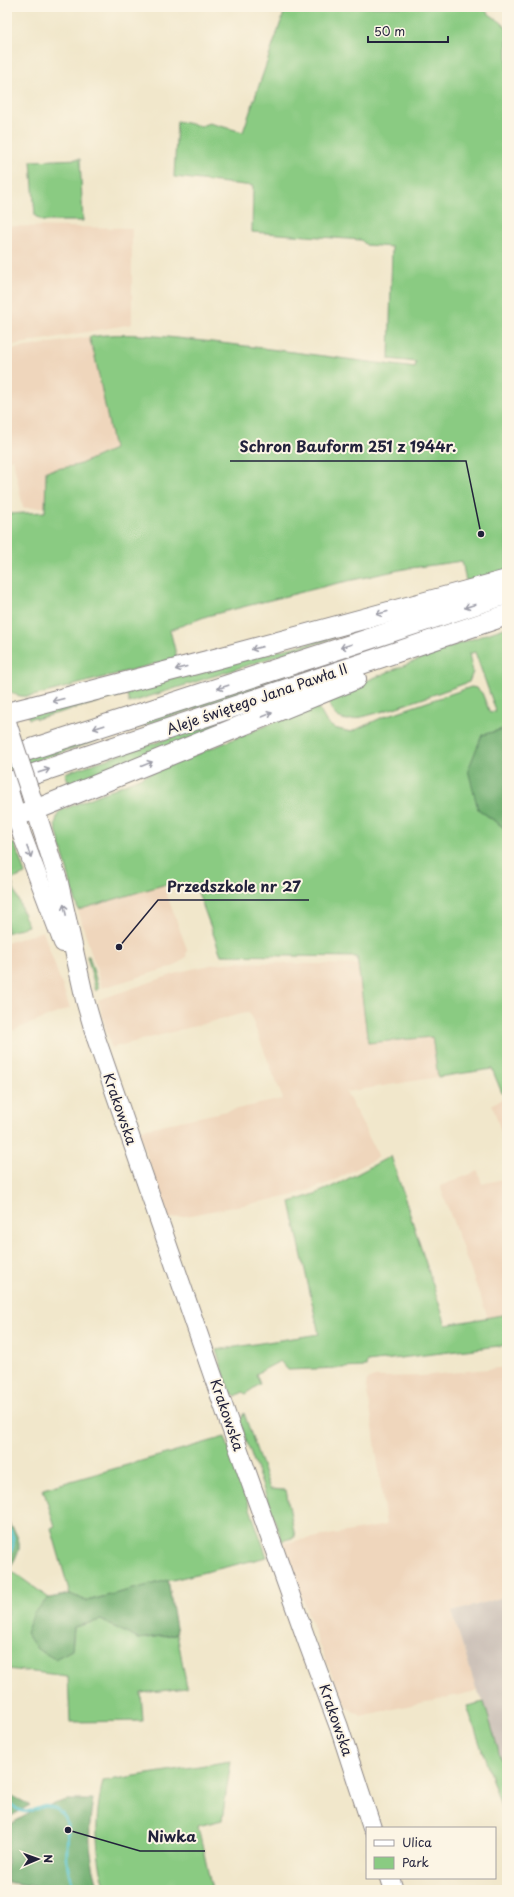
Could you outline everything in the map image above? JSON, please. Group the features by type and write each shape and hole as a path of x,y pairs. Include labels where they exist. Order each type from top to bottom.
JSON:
{"highway":[{"path":"7,713 219,658 507,580"},
{"name":"Aleje świętego Jana Pawła II","path":"7,757 507,594"},
{"name":"Aleje świętego Jana Pawła II","path":"8,787 456,631 507,615"},
{"path":"12,816 35,810 374,672 456,631"}],"main road":[{"name":"Krakowska","path":"10,730 59,883 85,1000 106,1069 218,1392 305,1637 339,1727 372,1827"},
{"name":"Krakowska","path":"8,787 12,816 85,1000"},
{"path":"390,1879 394,1890"}],"shaded area":[{"path":"7,226 132,228 132,324 7,346"},
{"path":"89,337 95,357 114,449 78,465 46,471 45,507 23,508 13,459 7,461 7,350"},
{"path":"163,885 187,949 186,957 175,966 102,988 78,910"},
{"path":"43,931 70,1008 7,1033 7,943"},
{"path":"237,962 358,965 368,1042 432,1037 438,1077 346,1092 379,1157 331,1182 291,1196 169,1219 138,1130 283,1099 249,1012 111,1048 98,1000 183,971 215,964"},
{"path":"507,1097 507,1150 492,1104"},
{"path":"478,1171 482,1184 507,1178 507,1314 488,1318 440,1186"},
{"path":"507,1367 507,1596 452,1612 477,1691 360,1716 359,1713 354,1712 345,1705 317,1640 283,1543 386,1525 366,1386 369,1379 375,1377 421,1376"},
{"path":"507,1596 507,1779 484,1702 477,1691 452,1612"}],"green space":[{"path":"286,7 483,7 507,29 507,570 466,581 462,561 404,569 334,584 207,616 170,630 177,658 37,695 25,696 14,694 7,688 7,514 45,512 46,471 78,465 114,449 95,357 89,337 103,335 161,336 415,368 416,362 389,359 392,247 366,245 361,240 252,232 253,186 174,177 177,121 201,126 209,123 243,132"},
{"path":"80,159 83,221 42,221 35,216 31,161"},
{"path":"507,602 507,607 7,770 7,764"},
{"path":"507,627 507,728 482,735 478,809 507,830 507,1091 502,1093 492,1069 438,1077 432,1037 368,1043 357,957 221,955 196,887 163,885 78,910 55,825 58,813 62,810 309,708 315,707 319,709 327,723 334,728 351,732 383,717 471,687 477,688 482,693 490,713 496,711 475,652 469,654 473,672 469,682 405,704 355,719 344,720 334,714 331,708 330,700 346,689 455,645"},
{"path":"356,631 129,703 127,694 36,719 35,717 29,719 28,715"},
{"path":"305,693 70,786 65,773"},
{"path":"507,728 507,830 478,809 468,770 482,735"},
{"path":"7,838 15,845 25,874 11,880 28,926 7,933"},
{"path":"87,956 89,956 99,989 96,991"},
{"path":"391,1156 446,1325 507,1314 507,1345 367,1362 366,1367 288,1370 280,1361 256,1374 260,1384 245,1394 243,1392 236,1396 230,1392 216,1350 319,1334 290,1202 329,1188"},
{"path":"244,1413 270,1489 286,1490 295,1537 282,1541 241,1425 240,1421"},
{"path":"225,1437 267,1557 86,1601 70,1594 51,1528 55,1526 43,1489"},
{"path":"7,1522 16,1534 19,1543 19,1550 7,1573"},
{"path":"9,1569 49,1598 34,1612 72,1649 74,1627 101,1620 138,1639 177,1634 187,1688 141,1693 143,1721 70,1722 68,1676 7,1669 7,1573"},
{"path":"168,1580 177,1634 138,1639 101,1620 74,1627 72,1650 55,1659 37,1649 26,1633 34,1612 49,1598 70,1594 87,1601"},
{"path":"484,1702 507,1779 507,1824 467,1706"},
{"path":"231,1761 222,1820 198,1826 212,1890 106,1890 102,1876 97,1836 98,1809 103,1781"},
{"path":"7,1793 30,1805 8,1818"},
{"path":"67,1800 93,1800 90,1823 90,1845 93,1868 100,1890 39,1890 38,1887 7,1882 7,1826 37,1809"}],"waterway":[{"path":"7,1526 13,1538 13,1546 7,1558"},
{"path":"7,1801 15,1808 22,1811 27,1812 48,1806 61,1812 67,1824 67,1861 75,1890"}],"place":[{"name":"Schron Bauform 251 z 1944r.","path":"481,534"},
{"name":"Przedszkole nr 27","path":"119,947"},
{"name":"Niwka","path":"68,1830"}]}
